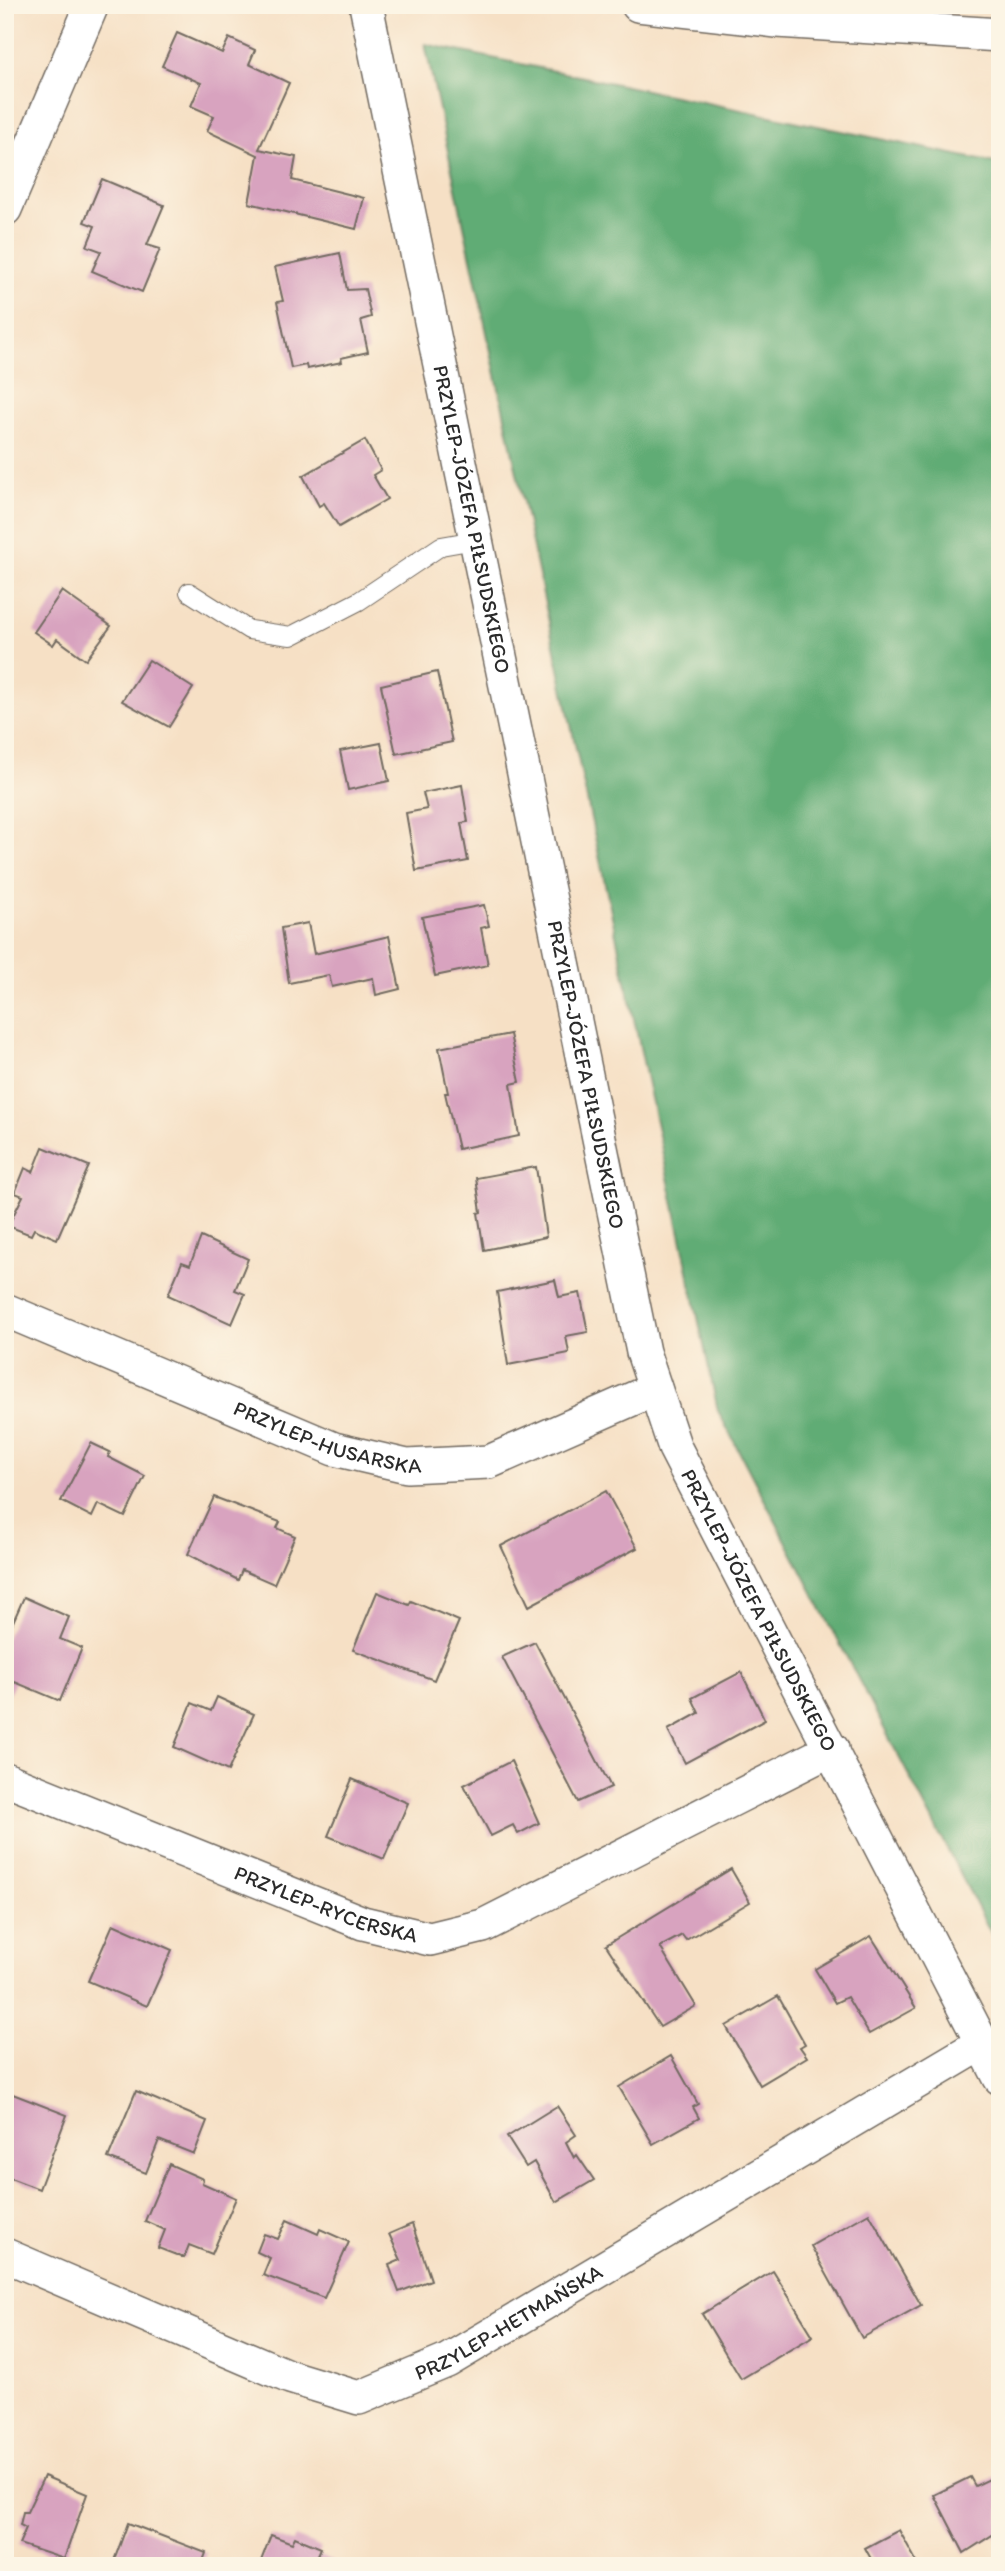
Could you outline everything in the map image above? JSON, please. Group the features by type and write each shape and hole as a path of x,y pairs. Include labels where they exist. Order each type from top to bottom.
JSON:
{"street":[{"path":"5,209 13,172 92,5"},
{"name":"PRZYLEP-JÓZEFA PIŁSUDSKIEGO","path":"366,5 643,1352 675,1448 1000,2078"},
{"path":"638,5 777,21 1000,35"},
{"name":"PRZYLEP-HUSARSKA","path":"5,1310 334,1450 407,1466 489,1462 655,1390"},
{"name":"PRZYLEP-RYCERSKA","path":"5,1779 363,1923 430,1939 482,1926 832,1749"},
{"name":"PRZYLEP-HETMAŃSKA","path":"5,2255 290,2377 359,2398 447,2361 981,2044"}],"lane":[{"path":"190,592 249,630 292,636 359,601 441,546 475,540"}],"green space":[{"path":"425,44 1000,164 1000,1950 718,1411"}],"building":[{"path":"5,5 15,5 6,36 5,36"},
{"path":"177,33 222,53 229,38 255,50 249,64 289,83 259,149 296,157 292,180 364,198 356,229 249,203 258,155 207,131 214,116 191,106 201,83 162,66"},
{"path":"102,179 164,205 147,245 160,249 142,292 92,271 101,251 87,246 95,226 84,222"},
{"path":"340,253 347,290 365,289 371,317 361,320 368,352 341,358 342,362 307,369 306,365 291,368 277,302 283,301 275,267"},
{"path":"365,440 381,470 373,475 387,499 339,527 324,503 319,506 303,476"},
{"path":"62,591 111,626 86,660 57,639 53,645 34,632"},
{"path":"149,660 193,688 169,727 122,701"},
{"path":"437,672 452,742 396,754 381,685"},
{"path":"381,743 389,781 348,790 340,751"},
{"path":"462,785 468,822 461,823 468,861 416,871 406,813 427,809 423,793"},
{"path":"484,905 489,926 481,928 488,965 435,976 422,917"},
{"path":"308,923 314,954 389,936 400,989 376,995 373,978 332,987 329,975 289,983 281,928"},
{"path":"510,1034 520,1082 511,1084 519,1136 458,1149 445,1093 448,1093 439,1048"},
{"path":"43,1147 89,1166 57,1239 34,1229 31,1235 8,1226 23,1196 15,1193 25,1168 33,1172"},
{"path":"536,1167 546,1237 484,1250 476,1178"},
{"path":"201,1237 248,1259 235,1290 245,1294 232,1324 168,1295 182,1262 190,1265"},
{"path":"555,1280 559,1297 580,1293 588,1332 566,1336 569,1353 508,1365 497,1292"},
{"path":"91,1443 110,1452 108,1457 145,1476 125,1517 98,1504 92,1517 61,1501"},
{"path":"606,1491 637,1548 529,1606 501,1546"},
{"path":"214,1497 280,1522 277,1528 295,1536 274,1584 242,1570 238,1580 188,1554"},
{"path":"377,1592 409,1605 411,1601 459,1621 434,1680 353,1650"},
{"path":"24,1597 69,1617 60,1639 82,1648 60,1701 15,1682 5,1704 5,1640"},
{"path":"535,1642 611,1787 578,1802 502,1657"},
{"path":"741,1672 765,1720 685,1763 668,1730 699,1713 692,1698"},
{"path":"217,1697 254,1714 228,1771 174,1747 192,1703 211,1711"},
{"path":"511,1761 539,1823 518,1834 513,1825 491,1836 464,1785"},
{"path":"352,1779 408,1803 384,1859 328,1836"},
{"path":"731,1869 750,1902 686,1940 682,1935 660,1947 696,2006 660,2027 606,1945"},
{"path":"113,1924 172,1950 147,2006 88,1981"},
{"path":"871,1936 916,2008 869,2034 847,1997 835,2003 815,1969"},
{"path":"778,1996 805,2044 800,2047 807,2057 760,2085 726,2026"},
{"path":"671,2056 698,2104 693,2107 699,2118 653,2144 619,2087"},
{"path":"5,2091 67,2115 39,2189 5,2176"},
{"path":"136,2091 207,2121 194,2154 159,2140 146,2173 108,2158"},
{"path":"557,2106 576,2135 566,2142 574,2158 577,2155 594,2180 556,2202 534,2162 526,2167 507,2137"},
{"path":"169,2164 236,2198 212,2254 189,2245 184,2258 158,2248 165,2230 145,2221"},
{"path":"869,2213 921,2305 862,2338 811,2246"},
{"path":"287,2220 318,2234 320,2229 349,2242 324,2298 263,2275 270,2258 257,2252 264,2234 278,2239"},
{"path":"412,2224 431,2280 399,2292 389,2265 401,2260 389,2234"},
{"path":"773,2271 813,2336 741,2379 702,2314"},
{"path":"1000,2474 1000,2544 994,2534 964,2553 934,2495 970,2477 975,2486"},
{"path":"44,2476 87,2494 64,2559 19,2544 26,2528 20,2525 23,2512 27,2512"},
{"path":"128,2523 206,2553 201,2566 112,2566"},
{"path":"899,2530 919,2566 875,2566 865,2548"},
{"path":"271,2535 292,2543 295,2537 321,2548 318,2555 338,2563 337,2566 259,2566"}]}
